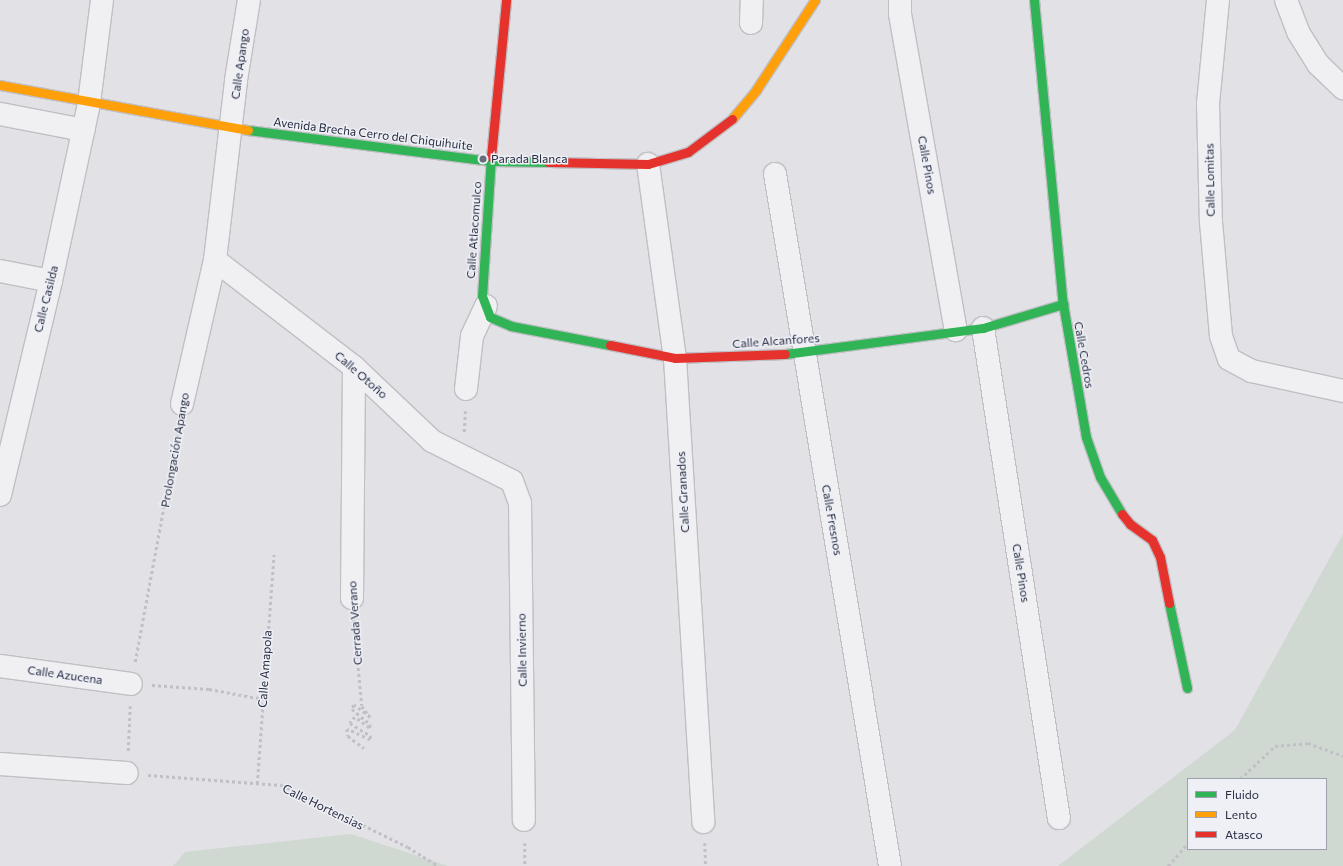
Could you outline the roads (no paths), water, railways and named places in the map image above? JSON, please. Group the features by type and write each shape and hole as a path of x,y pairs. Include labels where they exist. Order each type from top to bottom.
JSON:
{"street":[{"name":"Calle Casilda","path":"0,495 51,281 89,103 102,0"},
{"name":"Calle Apango","path":"233,128 236,80 249,0"},
{"name":"Calle Atlacomulco","path":"488,311 482,296 490,161 506,0"},
{"path":"751,23 752,0"},
{"name":"Avenida Brecha Cerro del Chiquihuite","path":"0,85 89,103 233,128 490,161 648,164 688,152 732,121 756,90 815,0"},
{"name":"Calle Pinos","path":"900,0 900,14 956,330"},
{"name":"Calle Cedros","path":"1034,0 1063,304 1086,437 1100,477 1115,506 1130,524 1152,540 1160,557 1187,688"},
{"name":"Calle Lomitas","path":"1218,0 1208,103 1211,222 1221,336 1229,359 1252,371 1343,391"},
{"path":"1286,0 1298,32 1318,64 1343,88"},
{"path":"0,114 83,130"},
{"name":"Prolongación Apango","path":"182,404 215,260 233,128"},
{"name":"Calle Granados","path":"648,164 675,358 703,822"},
{"name":"Calle Fresnos","path":"775,174 890,866"},
{"name":"Calle Otoño","path":"215,260 354,367 432,441 512,481"},
{"path":"0,271 51,281"},
{"name":"Calle Alcanfores","path":"488,311 511,326 675,358 804,353 956,330 983,328 1063,304"},
{"path":"466,389 472,336 488,311"},
{"name":"Calle Pinos","path":"983,328 1059,818"},
{"name":"Cerrada Verano","path":"352,598 354,367"},
{"name":"Calle Invierno","path":"512,481 520,503 524,820"},
{"name":"Calle Azucena","path":"0,666 131,684"},
{"path":"0,764 128,773"}],"place":[{"name":"Parada Blanca","path":"483,159"}]}
